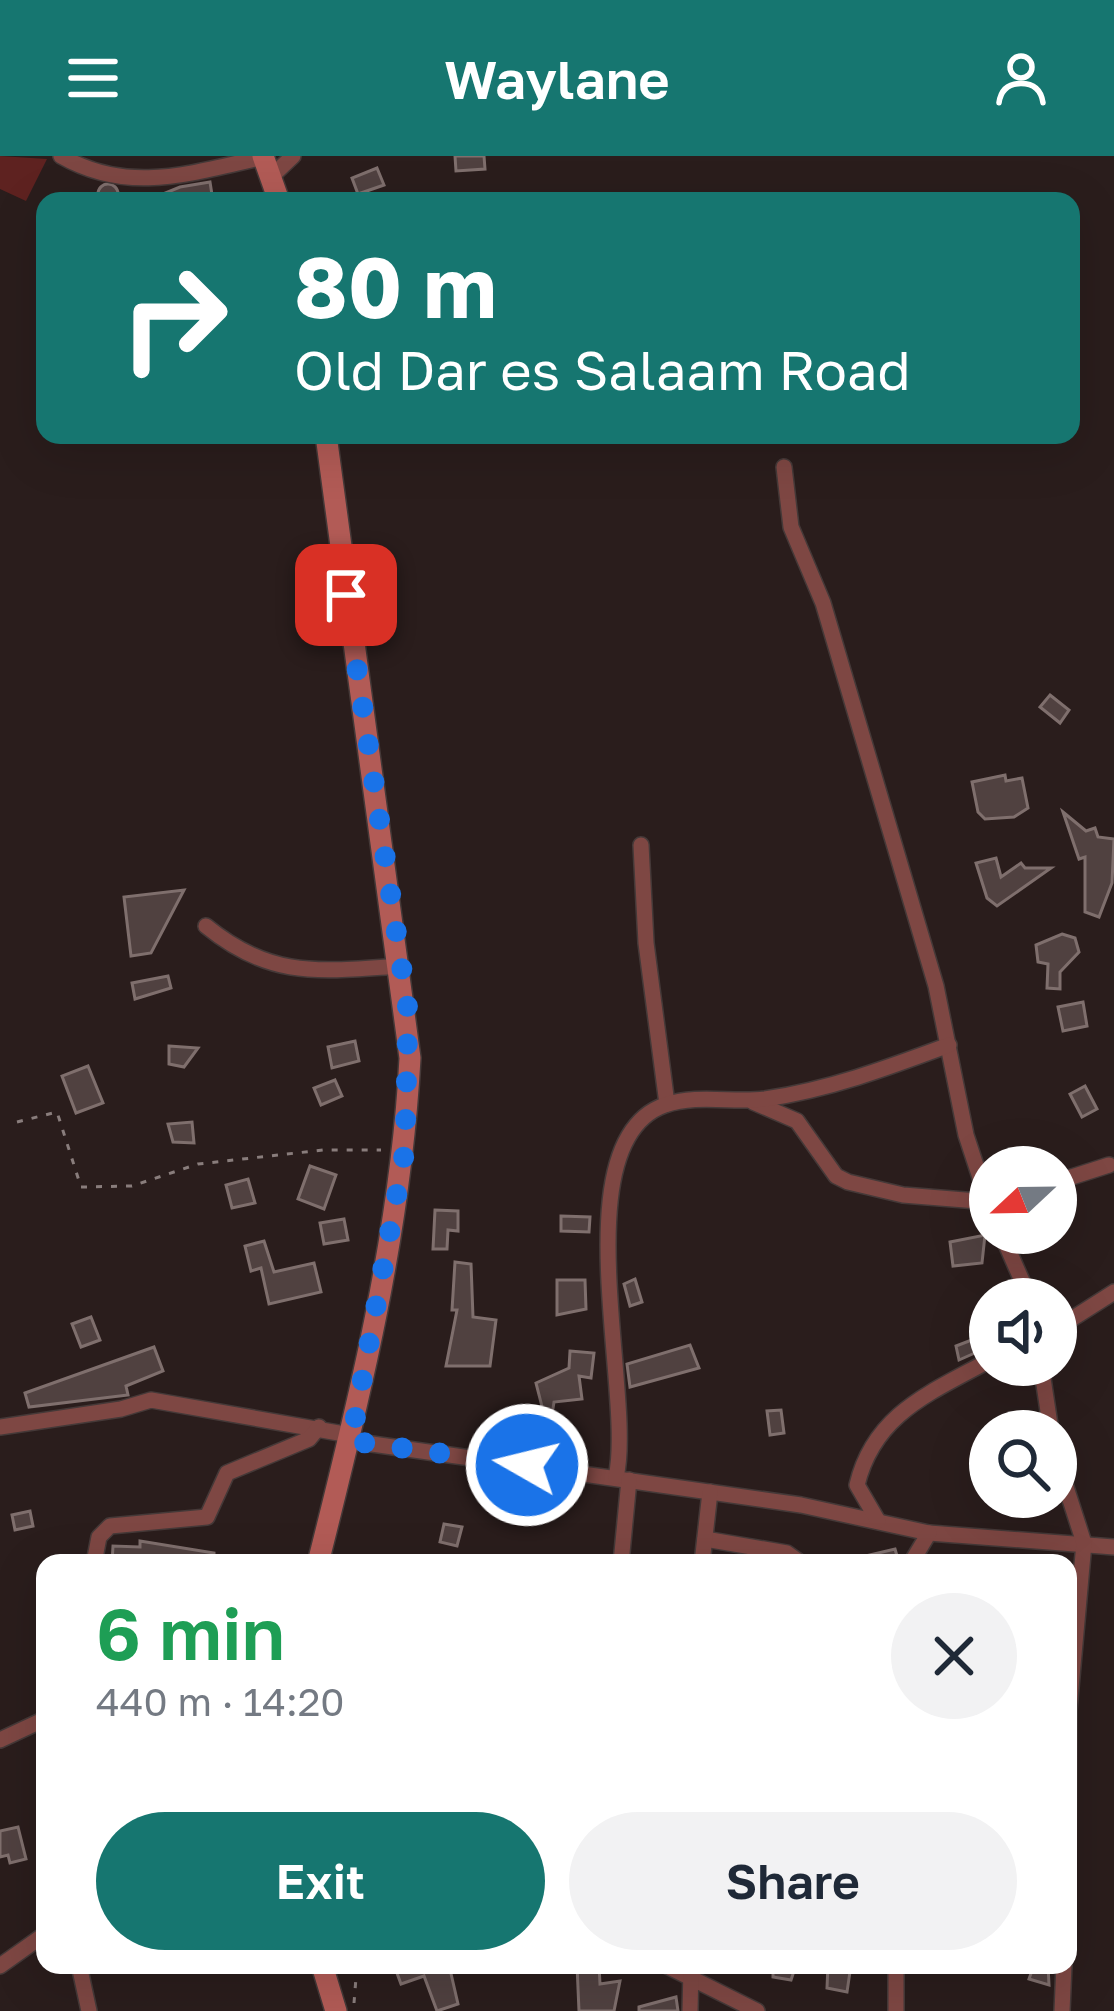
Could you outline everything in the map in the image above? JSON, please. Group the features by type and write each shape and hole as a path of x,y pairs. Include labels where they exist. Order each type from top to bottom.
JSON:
{"street":[{"path":"61,156 118,180 149,181 293,156"},
{"path":"266,163 276,192"},
{"path":"320,1554 350,1438 405,1150 410,1058 327,444"},
{"path":"784,467 791,527 823,603 936,986 970,1146"},
{"path":"641,845 646,943 667,1104"},
{"path":"206,926 266,966 329,971 401,966"},
{"path":"621,1554 611,1191 632,1132 647,1114 667,1104 750,1101 849,1084 949,1045"},
{"path":"750,1101 796,1121 836,1176 848,1182 903,1195 969,1202"},
{"path":"1077,1175 1108,1165"},
{"path":"1077,1316 1114,1292"},
{"path":"878,1521 857,1485 873,1438 893,1418 969,1373"},
{"path":"0,1427 151,1400 320,1427 350,1438 710,1492 929,1533 1114,1547"},
{"path":"96,1554 99,1537 110,1526 207,1517 227,1473 309,1438 320,1427"},
{"path":"704,1554 710,1492"},
{"path":"1076,1518 1084,1543 1077,1621"},
{"path":"916,1554 929,1533"},
{"path":"705,1539 788,1554"},
{"path":"0,1740 36,1723"},
{"path":"0,1966 36,1940"},
{"path":"81,1974 89,2011"},
{"path":"325,1974 336,2011"},
{"path":"690,2011 691,1974"},
{"path":"696,1974 758,2011"},
{"path":"896,1974 896,2011"},
{"path":"1062,2011 1064,1974"}],"path":[{"path":"17,1122 56,1112 81,1187 132,1186 198,1164 323,1150 405,1150"},
{"path":"355,2011 357,1974"}],"shaded area":[{"path":"0,156 47,159 26,201 0,189"}],"building":[{"path":"455,156 484,156 485,169 456,171"},
{"path":"377,168 384,185 357,192 352,178"},
{"path":"210,182 212,192 168,192"},
{"path":"108,184 117,192 99,192"},
{"path":"1050,695 1069,710 1060,723 1040,707"},
{"path":"1005,775 1006,781 1022,778 1028,808 1014,817 985,819 978,812 972,782"},
{"path":"1063,812 1086,831 1095,828 1098,837 1114,839 1112,883 1099,917 1085,912 1085,857 1079,859"},
{"path":"996,858 1001,877 1021,863 1025,868 1051,868 997,906 987,898 976,863"},
{"path":"184,890 151,953 131,956 124,897"},
{"path":"1062,934 1075,938 1079,952 1060,972 1060,989 1047,988 1048,964 1038,962 1036,945"},
{"path":"168,976 171,988 135,999 132,983"},
{"path":"1083,1002 1087,1026 1063,1031 1058,1007"},
{"path":"355,1041 359,1061 332,1068 328,1047"},
{"path":"169,1046 198,1048 184,1067 169,1064"},
{"path":"88,1066 103,1103 76,1113 62,1076"},
{"path":"335,1080 342,1096 321,1105 314,1088"},
{"path":"1085,1086 1097,1109 1082,1117 1070,1094"},
{"path":"192,1122 194,1143 173,1142 168,1124"},
{"path":"310,1166 336,1175 324,1209 298,1199"},
{"path":"248,1179 255,1203 232,1208 226,1185"},
{"path":"435,1210 458,1211 458,1231 448,1230 447,1249 433,1249"},
{"path":"561,1216 590,1217 589,1232 561,1231"},
{"path":"344,1219 348,1240 324,1244 320,1223"},
{"path":"969,1238 969,1254 983,1254 982,1263 953,1266 950,1242"},
{"path":"264,1241 274,1272 314,1263 321,1292 269,1304 261,1268 251,1271 245,1246"},
{"path":"455,1262 471,1264 473,1317 496,1320 490,1366 446,1366 457,1310 452,1310"},
{"path":"635,1279 642,1302 630,1306 624,1284"},
{"path":"557,1280 585,1280 586,1309 557,1315"},
{"path":"91,1317 100,1340 81,1347 72,1324"},
{"path":"969,1341 969,1356 959,1360 956,1346"},
{"path":"690,1345 699,1368 630,1387 627,1364"},
{"path":"154,1347 163,1371 126,1386 128,1395 29,1407 25,1393"},
{"path":"570,1351 594,1353 591,1378 579,1376 582,1399 554,1402 549,1434 536,1383 569,1368"},
{"path":"781,1410 784,1433 770,1435 767,1411"},
{"path":"526,1432 549,1436 546,1457 522,1453"},
{"path":"30,1511 33,1526 15,1530 12,1515"},
{"path":"444,1524 462,1527 457,1546 440,1542"},
{"path":"140,1541 214,1554 113,1554 113,1546 140,1547"},
{"path":"18,1827 26,1859 10,1863 8,1855 0,1857 0,1831"},
{"path":"397,1974 451,1974 458,2004 437,2011 424,1976 401,1984"},
{"path":"577,1974 599,1974 600,1984 620,1981 614,2011 579,2011"},
{"path":"828,1974 850,1974 847,1992 827,1988"},
{"path":"1031,1974 1048,1974 1049,1985 1029,1979"},
{"path":"676,1997 678,2011 639,2011 639,2007"}],"route":[{"path":"346,595 408,1010 410,1058 405,1150 351,1441 527,1465"}]}
